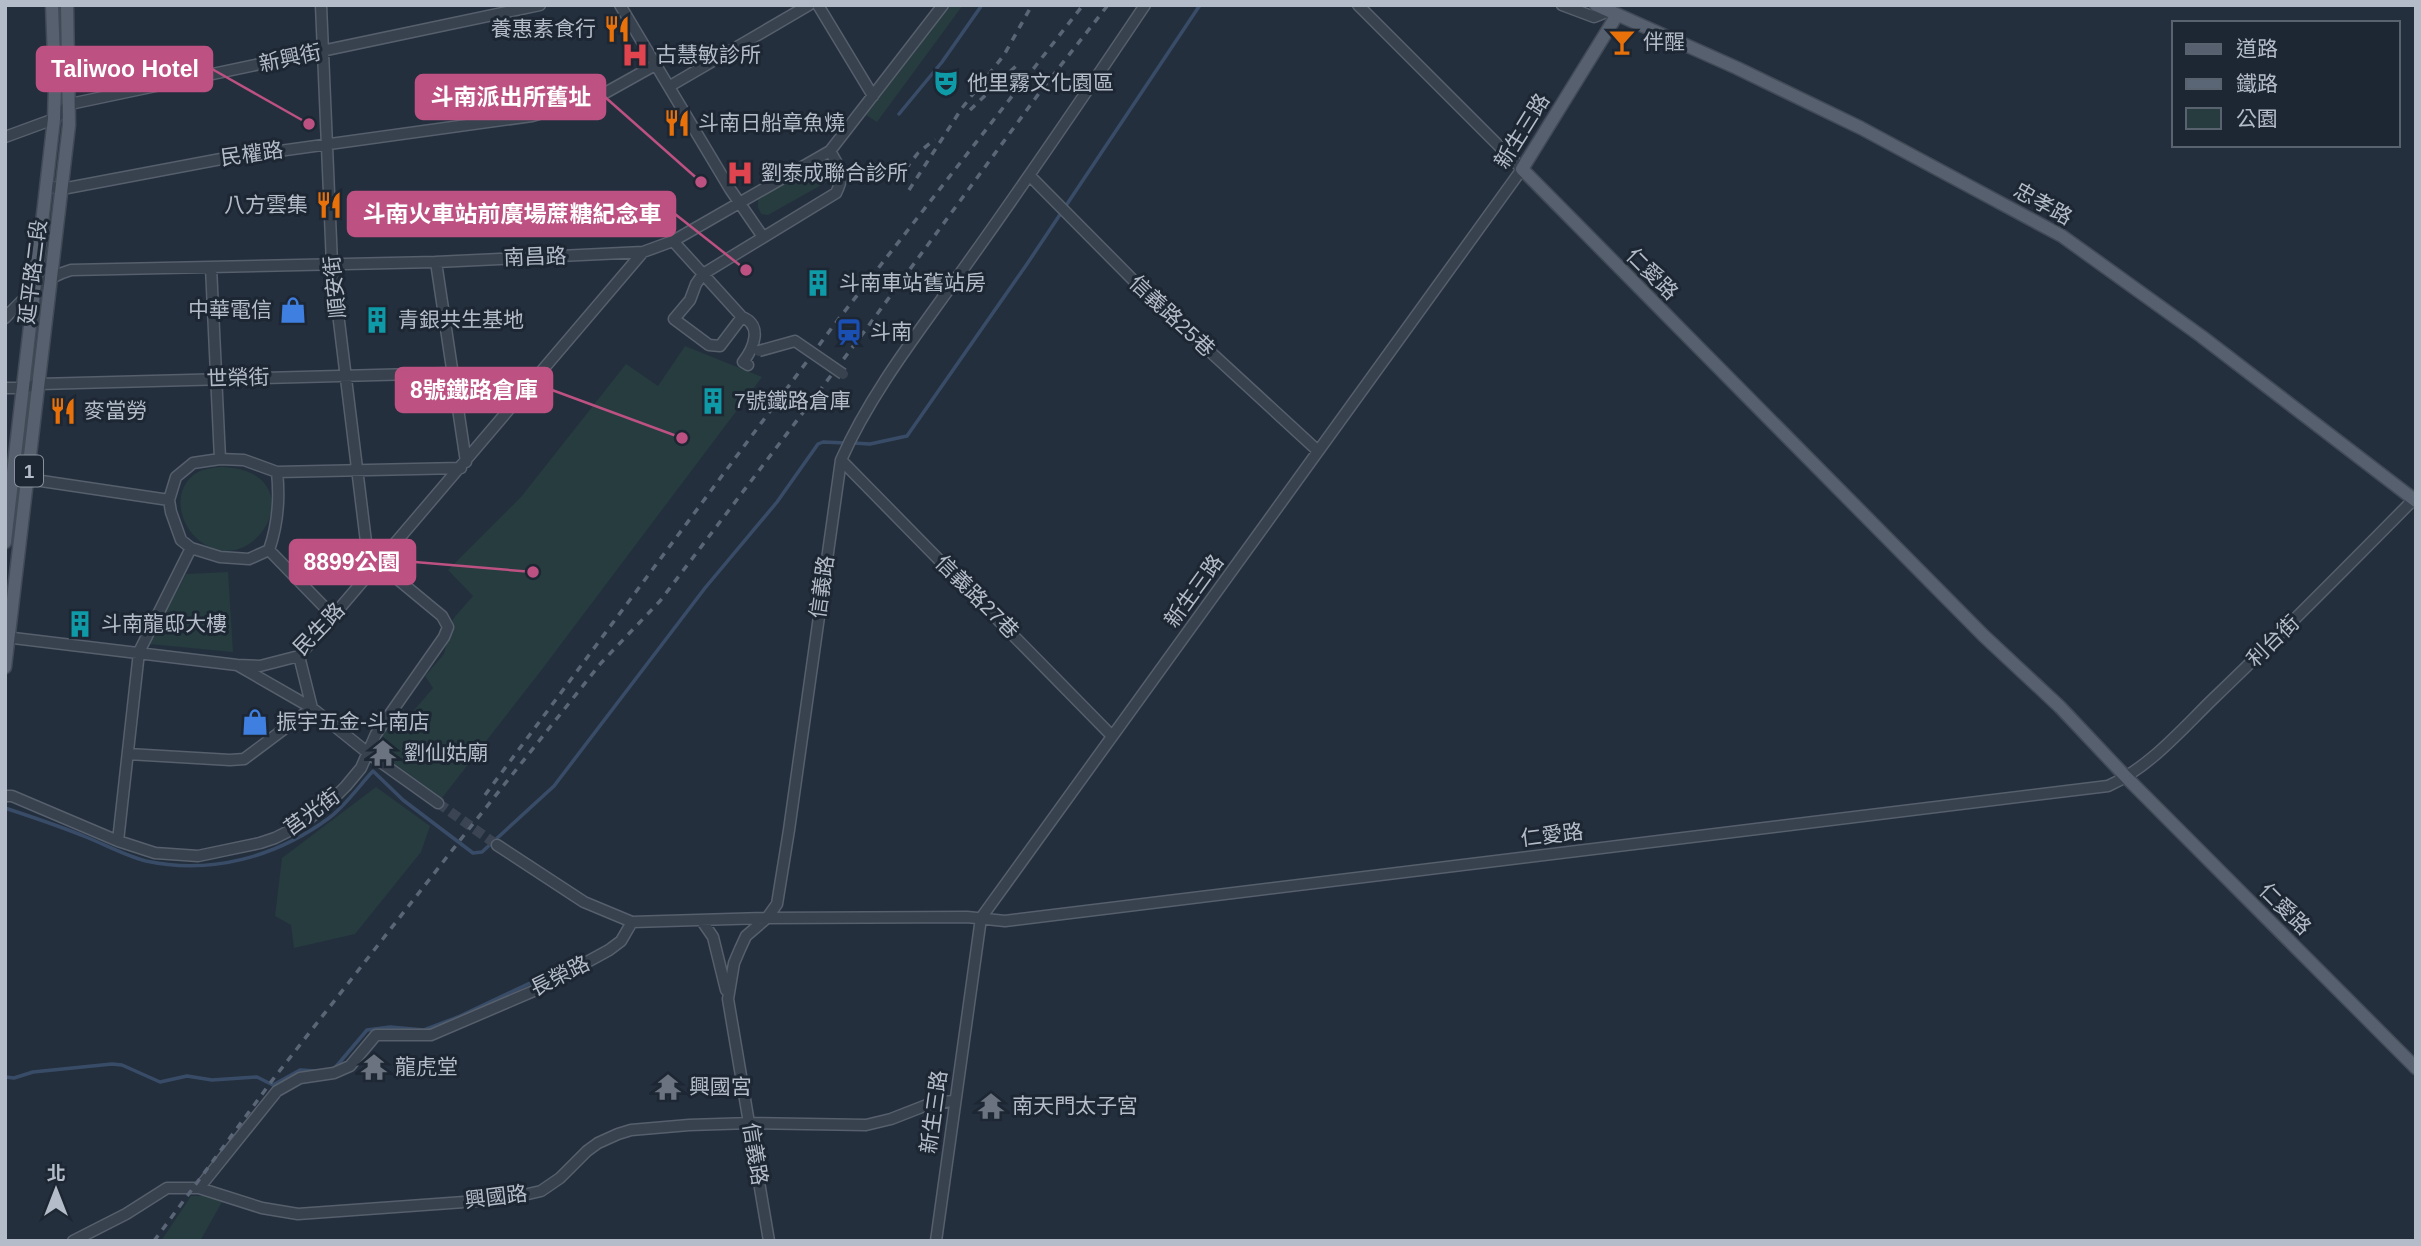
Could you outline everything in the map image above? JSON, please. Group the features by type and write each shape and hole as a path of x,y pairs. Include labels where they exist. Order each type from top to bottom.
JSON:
{"main road":[{"name":"延平路二段","path":"5,542 54,119 52,5"},
{"name":"延平路二段","path":"5,667 70,104 67,5"},
{"path":"1596,5 1614,9"},
{"name":"新生三路","path":"1522,169 1614,9"},
{"name":"忠孝路","path":"1614,9 1861,128 2062,236 2201,336 2415,500"},
{"name":"仁愛路","path":"1522,169 1984,636 2060,707 2127,778 2416,1068"}],"street":[{"name":"順安街","path":"321,5 332,264 367,550 378,563"},
{"name":"新興街","path":"70,104 540,5"},
{"path":"620,5 763,237"},
{"path":"670,86 809,5"},
{"path":"818,5 873,96"},
{"name":"南昌路","path":"5,318 34,289 52,276 71,270 436,262 643,252 673,241 830,151 943,5"},
{"name":"信義路","path":"769,1241 728,999 734,963 746,936 767,918 777,904 841,460 855,429 869,407 1145,5"},
{"name":"仁愛路","path":"1358,5 1522,169"},
{"name":"忠孝路","path":"1562,5 1594,16 1614,9"},
{"name":"民權路","path":"47,187 62,189 221,159 532,116 596,98 657,64"},
{"path":"5,137 54,119 70,104"},
{"path":"741,317 720,346 709,345 674,319 690,300 703,274 836,193 842,174 830,151"},
{"name":"新生三路","path":"936,1241 981,919 1522,169"},
{"name":"信義路25巷","path":"1030,176 1133,281 1318,451"},
{"path":"673,241 754,329 753,349 743,362 748,365"},
{"name":"民生路","path":"7,637 237,665 260,666 299,656 643,252"},
{"path":"277,472 279,505 275,533 269,550 249,559 220,557 191,548 181,540 169,500 176,477 193,463 220,459 244,460 277,472 463,465 453,373 436,262"},
{"path":"211,267 220,459"},
{"path":"759,351 795,341 844,374"},
{"name":"世榮街","path":"5,388 23,388 39,384 453,373"},
{"name":"信義路27巷","path":"841,460 1112,736"},
{"path":"28,479 169,500"},
{"name":"利台街","path":"2127,778 2272,643 2415,500"},
{"path":"118,841 138,652 191,548"},
{"path":"269,550 333,616"},
{"name":"莒光街","path":"5,796 12,796 118,841 155,853 198,856 260,843 302,825 329,803 361,768 376,734 444,637 448,627 442,616 378,563"},
{"path":"299,656 312,708"},
{"path":"237,665 312,708 368,753 438,803"},
{"path":"128,754 244,759 312,708"},
{"name":"仁愛路","path":"981,919 1005,921 2108,786 2127,778"},
{"path":"497,845 584,902 632,922 767,918 981,919"},
{"path":"702,921 713,937 728,999"},
{"name":"長榮路","path":"199,1188 277,1091 300,1078 334,1073 350,1066 376,1035 431,1035 536,990 609,950 621,941 632,922"},
{"name":"興國路","path":"74,1241 126,1214 167,1188 199,1188 262,1208 298,1214 506,1199 541,1191 560,1178 587,1151 618,1134 689,1125 866,1125 891,1119 932,1103 954,1101"}],"green space":[{"path":"951,5 963,5 877,122 866,115"},
{"path":"822,164 829,170 832,179 768,215 761,214 758,196"},
{"path":"685,346 762,377 442,798 373,748 403,709 410,715 433,688 425,676 444,654 453,619 473,596 448,570 521,497 626,364 658,386"},
{"path":"219,467 239,469 258,477 271,496 272,506 266,526 253,541 235,550 219,550 204,544 193,535 181,508 181,495 187,482 198,472"},
{"path":"228,572 233,652 149,644 186,574"},
{"path":"376,787 430,826 421,852 355,934 294,948 291,925 275,916 282,858"},
{"path":"191,1196 204,1196 222,1202 200,1241 161,1241"}],"waterway":[{"path":"899,114 942,62 982,5"},
{"path":"853,443 870,444 907,436 1027,264 1200,5"},
{"path":"5,808 146,861 170,865 218,864 265,852 309,832 335,813 373,771 403,800 473,853 482,852 554,786 705,588 777,502 818,444 846,443"},
{"path":"334,1069 367,1030 390,1027 424,1030 458,1017 579,960"},
{"path":"5,1077 112,1064 122,1065 160,1082 187,1076 212,1080 257,1077 273,1085 300,1070 316,1071"}],"tunnel":[{"path":"438,803 497,845"}],"railway":[{"path":"909,190 962,108 1004,55 1032,5"},
{"path":"485,795 834,325 1083,5"},
{"path":"154,1241 274,1078 461,839 601,663 660,601 1108,5"},
{"path":"970,110 1018,64"},
{"path":"897,180 918,153 935,139"}],"place":[{"name":"養惠素食行","path":"617,29"},
{"name":"伴醒","path":"1622,42"},
{"name":"古慧敏診所","path":"635,55"},
{"name":"他里霧文化園區","path":"946,83"},
{"name":"斗南日船章魚燒","path":"677,123"},
{"name":"Taliwoo Hotel","path":"309,124"},
{"name":"劉泰成聯合診所","path":"740,173"},
{"name":"斗南派出所舊址","path":"701,182"},
{"name":"八方雲集","path":"329,205"},
{"name":"斗南火車站前廣場蔗糖紀念車","path":"746,270"},
{"name":"斗南車站舊站房","path":"818,283"},
{"name":"中華電信","path":"293,310"},
{"name":"青銀共生基地","path":"377,320"},
{"name":"斗南","path":"849,332"},
{"name":"7號鐵路倉庫","path":"713,401"},
{"name":"麥當勞","path":"63,411"},
{"name":"8號鐵路倉庫","path":"682,438"},
{"name":"8899公園","path":"533,572"},
{"name":"斗南龍邸大樓","path":"80,624"},
{"name":"振宇五金-斗南店","path":"255,722"},
{"name":"劉仙姑廟","path":"383,753"},
{"name":"龍虎堂","path":"374,1067"},
{"name":"興國宮","path":"668,1087"},
{"name":"南天門太子宮","path":"991,1106"}]}
